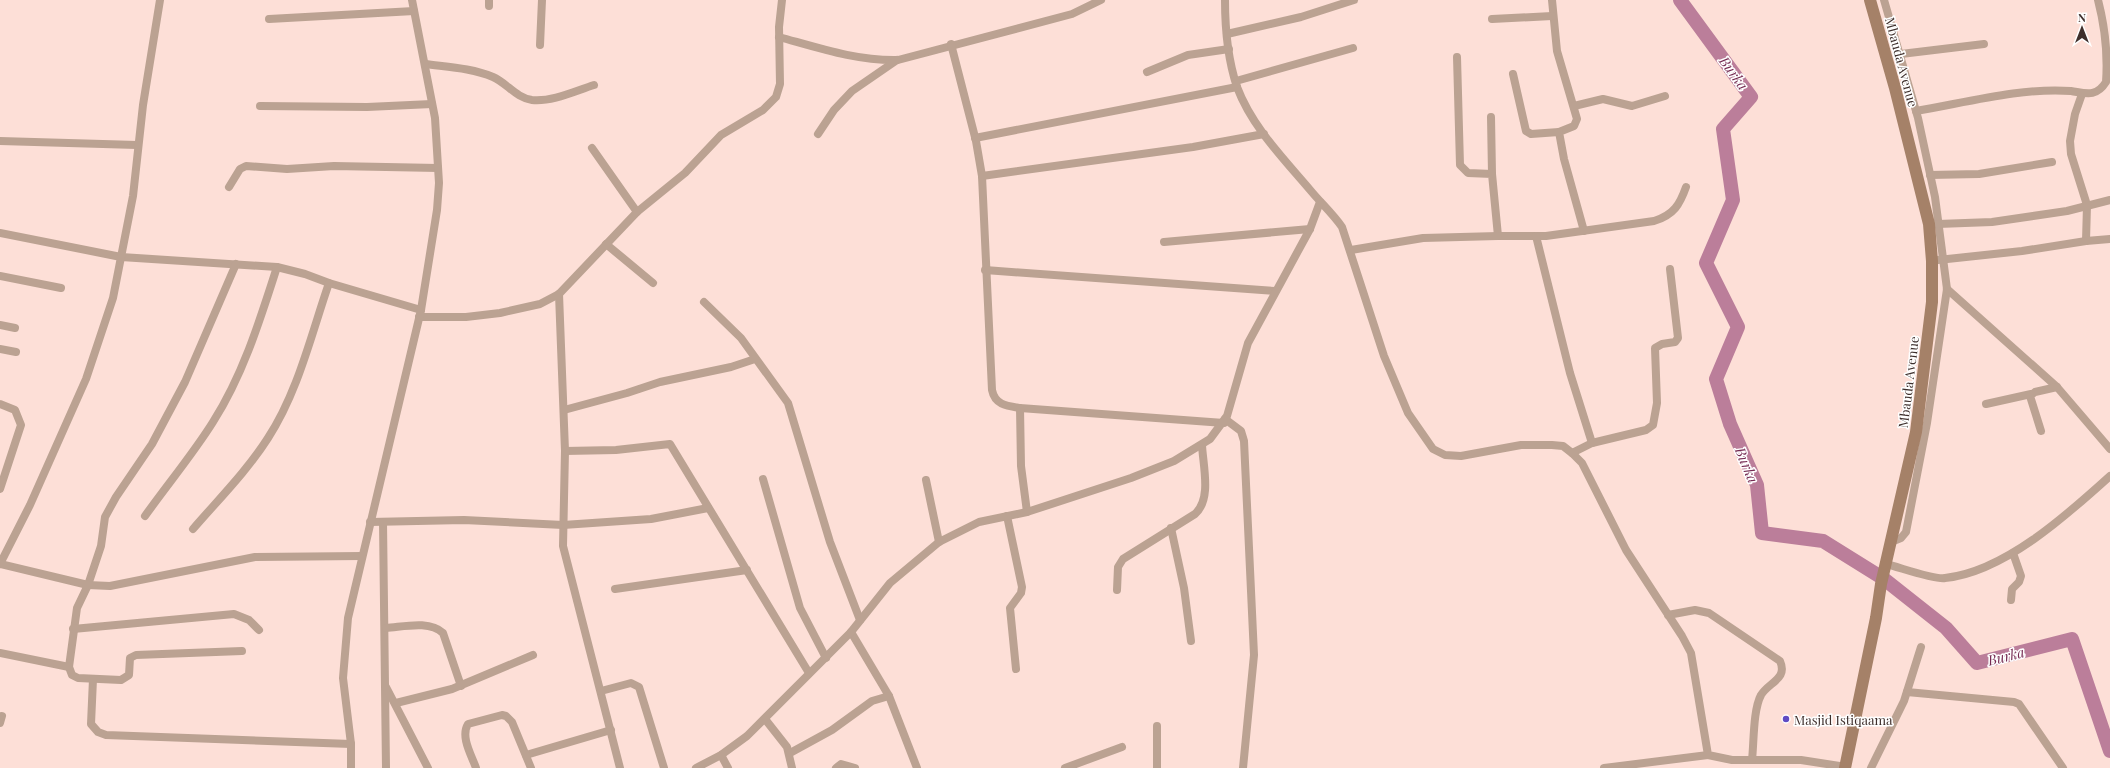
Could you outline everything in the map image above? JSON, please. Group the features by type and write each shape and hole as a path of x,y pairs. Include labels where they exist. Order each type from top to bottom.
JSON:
{"street":[{"path":"160,0 137,145 133,196 113,298 86,379 54,454 3,552 0,564 88,585 122,585 255,557 362,556"},
{"path":"351,768 351,744 343,678 348,618 420,313 437,210 438,168 432,104 412,0"},
{"path":"540,45 542,0"},
{"path":"0,233 121,257 277,267 305,274 420,313 466,317 500,313 540,304 559,294 637,212 685,173 721,135 763,110 776,97 780,84 779,37 782,0"},
{"path":"779,37 848,56 880,60 898,60 951,44 1072,14 1101,0"},
{"path":"1225,0 1227,34 1237,84 1249,112 1264,134 1320,202 1333,214 1342,227 1351,250 1384,356 1408,413 1433,449 1445,455 1461,456 1521,445 1552,445 1563,446 1582,463 1626,550 1691,653 1708,755"},
{"path":"1227,34 1301,17 1354,0"},
{"path":"1513,74 1526,131 1531,134 1559,132 1576,123 1577,119 1574,106 1558,51 1552,16 1552,0"},
{"name":"Mbauda Avenue","path":"1847,766 1886,564 1916,432 1937,260 1914,161 1870,0"},
{"path":"1884,0 1916,111 1930,175 1938,224 1937,260 1947,289 1928,416 1906,532 1901,538 1891,542"},
{"path":"1916,111 2018,94 2072,91 2082,94 2091,94 2098,90 2106,82 2104,27 2098,0"},
{"path":"268,19 414,11"},
{"path":"1492,19 1552,16"},
{"path":"951,44 975,138 982,176 985,270 993,395 1001,404 1020,408 1224,421 1241,431 1244,441 1254,655 1243,768"},
{"path":"1900,54 1984,44"},
{"path":"975,138 1237,84 1353,48"},
{"path":"1146,72 1188,55 1230,49"},
{"path":"1457,58 1460,165 1468,174 1492,174"},
{"path":"818,134 834,110 848,95 898,60"},
{"path":"425,64 482,73 501,81 520,96 532,100 551,98 594,85"},
{"path":"2082,94 2072,125 2071,148 2087,205 2086,241"},
{"path":"1574,106 1603,99 1632,106 1664,96"},
{"path":"260,106 367,107 432,104"},
{"path":"1491,117 1492,174 1498,236"},
{"path":"1559,132 1564,159 1584,230"},
{"path":"982,176 1193,148 1264,134"},
{"path":"0,141 137,145"},
{"path":"592,148 637,212"},
{"path":"1930,175 1979,174 2052,162"},
{"path":"229,188 240,169 246,166 287,169 334,166 438,168"},
{"path":"1351,250 1423,238 1536,236 1663,219 1670,215 1680,204 1686,187"},
{"path":"1938,224 1992,222 2067,211 2110,200"},
{"path":"696,768 721,755 747,736 851,632 890,583 939,542 973,524 1027,512 1131,478 1174,460 1202,445 1216,434 1224,421 1248,343 1310,229 1320,202"},
{"path":"1164,242 1310,229"},
{"path":"1536,236 1570,373 1592,444"},
{"path":"1937,260 2022,251 2086,241 2110,239"},
{"path":"606,244 653,283"},
{"path":"236,264 185,382 152,444 110,507 105,517 100,546 88,585 77,608 69,667 70,672 75,677 121,680 127,678 130,658 136,655 242,651"},
{"path":"145,516 213,422 226,400 243,365 277,267"},
{"path":"1572,453 1592,444 1646,430 1653,425 1657,403 1655,348 1662,344 1675,342 1678,338 1670,269"},
{"path":"985,270 1275,291"},
{"path":"0,276 61,288"},
{"path":"193,530 268,439 280,418 299,370 329,283"},
{"path":"1947,289 2057,387 2110,449"},
{"path":"559,294 565,451 563,525 564,555 601,691 620,768"},
{"path":"704,302 741,338 788,404 830,542 860,620"},
{"path":"0,325 15,328"},
{"path":"0,349 16,352"},
{"path":"564,410 622,395 660,382 730,367 755,359"},
{"path":"1986,404 2057,387"},
{"path":"2031,394 2030,399 2042,431"},
{"path":"0,404 15,410 21,425 0,489"},
{"path":"1020,408 1021,466 1027,512"},
{"path":"565,451 616,450 670,444 809,673"},
{"path":"1117,590 1117,571 1120,563 1195,514 1203,504 1205,493 1202,445"},
{"path":"1886,564 1943,579 1981,569 2013,553 2061,519 2110,476"},
{"path":"763,479 800,608 826,658"},
{"path":"926,480 939,542"},
{"path":"370,522 470,520 563,525 651,519 708,508"},
{"path":"1007,516 1022,587 1021,593 1010,608 1016,669"},
{"path":"383,522 386,628 386,768"},
{"path":"1172,528 1184,588 1191,641"},
{"path":"2011,600 2012,589 2019,582 2021,576 2013,553"},
{"path":"615,589 747,570"},
{"path":"1668,615 1695,610 1710,613 1780,661 1783,668 1781,676 1767,688 1759,700 1752,760"},
{"path":"74,630 234,614 250,620 259,630"},
{"path":"386,628 424,626 438,629 443,633 461,686"},
{"path":"851,632 889,696 917,768"},
{"path":"1871,768 1907,692 1921,647"},
{"path":"0,654 69,667"},
{"path":"396,704 461,686 533,655"},
{"path":"93,679 91,724 98,732 106,735 351,744"},
{"path":"601,691 631,683 638,686 664,768"},
{"path":"386,687 428,768"},
{"path":"1907,692 2014,702 2019,704 2063,768"},
{"path":"790,753 832,730 872,701 889,696"},
{"path":"476,768 466,739 465,728 468,724 498,716 506,716 509,718 531,768"},
{"path":"765,719 781,738 790,753 792,768"},
{"path":"1157,726 1157,768"},
{"path":"526,755 611,730"},
{"path":"1065,768 1122,747"},
{"path":"721,755 728,768"},
{"path":"1604,768 1708,755 1719,759 1801,760 1847,766"},
{"path":"836,768 841,764 855,768"}],"waterway":[{"name":"Burka","path":"1680,0 1751,97 1723,129 1733,200 1706,263 1738,327 1716,379 1730,424 1757,485 1762,533 1823,541 1884,579 1946,628 1977,663 2072,639 2110,751"}],"place":[{"name":"Masjid Istiqaama","path":"1786,719"}]}
